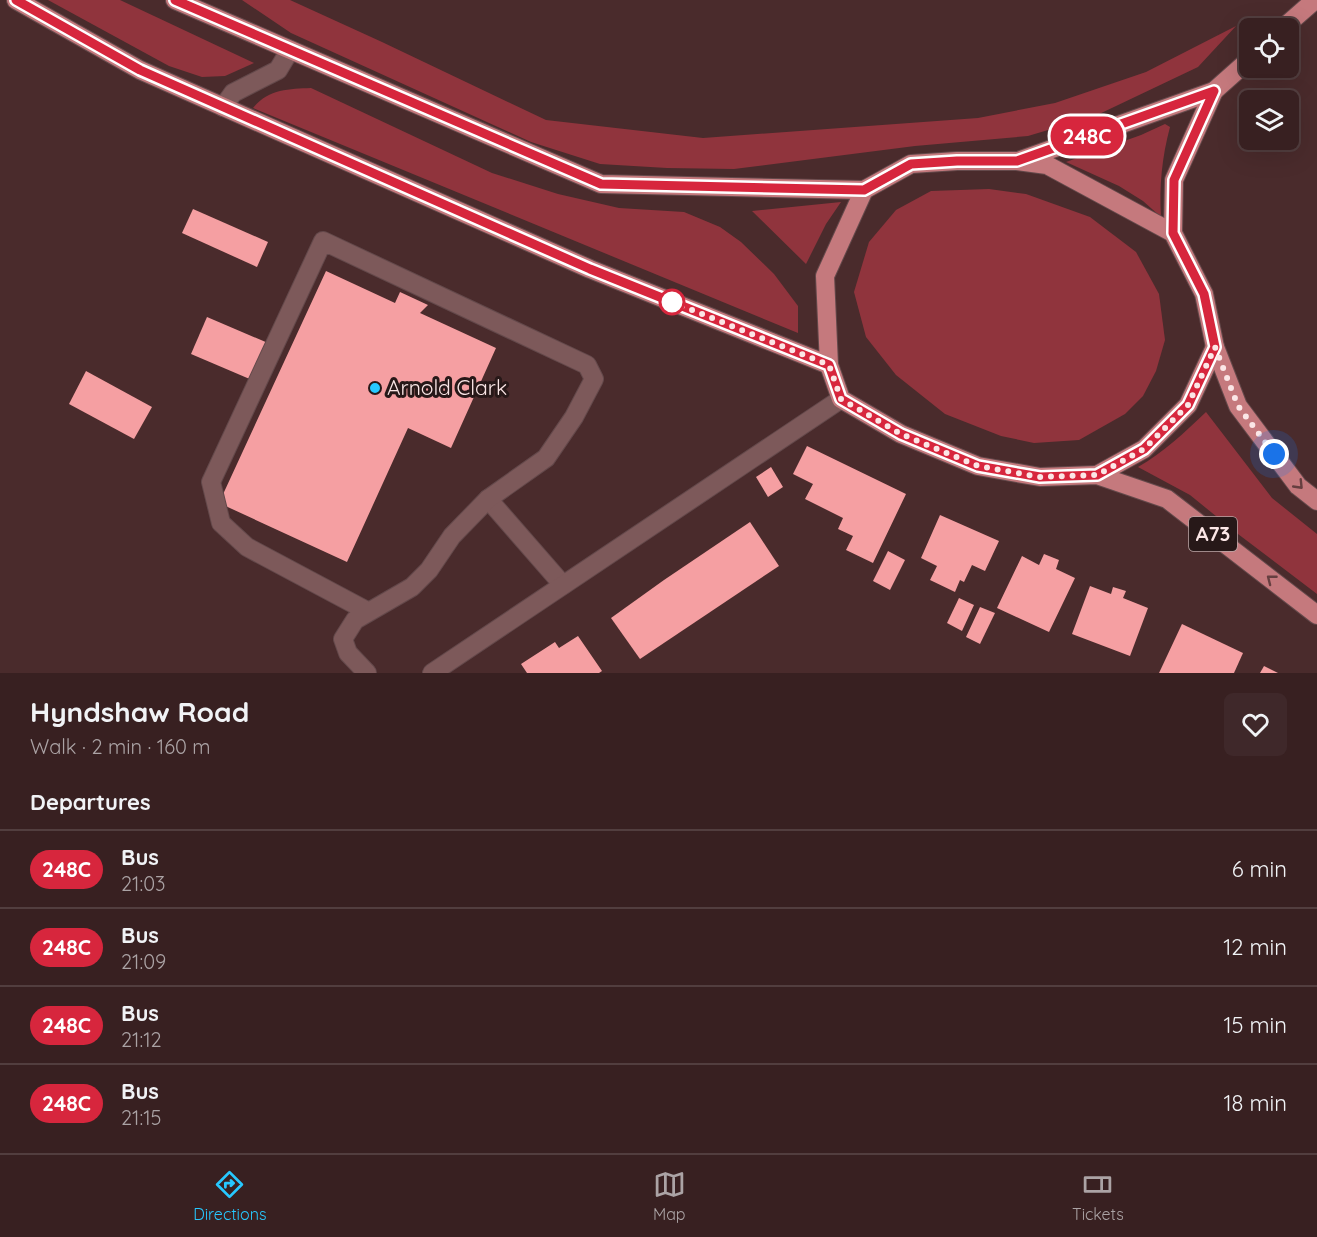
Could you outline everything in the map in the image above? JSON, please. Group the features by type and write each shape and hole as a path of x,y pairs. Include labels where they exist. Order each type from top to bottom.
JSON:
{"main road":[{"path":"16,0 140,70 590,269 829,365"},
{"path":"175,0 601,184 864,190 911,164 1017,161 1047,165 1173,233"},
{"path":"1294,18 1315,0"},
{"path":"1017,161 1214,91 1239,69"},
{"path":"1214,91 1174,180 1173,233 1204,294 1215,347 1238,406 1298,486 1317,501"},
{"path":"841,399 829,365 825,276 864,190"},
{"name":"A73","path":"1097,475 1144,449 1188,405 1215,347"},
{"name":"A73","path":"841,399 901,434 978,466 1040,477 1097,475 1167,499 1317,615"}],"street":[{"path":"223,107 233,93 278,70 290,50"},
{"path":"367,673 348,653 343,639 355,620 369,612 412,587 429,570 452,536 488,499 546,458 574,417 594,379 586,365 323,241 211,482 221,523 247,547 369,612"},
{"path":"432,673 841,399"},
{"path":"488,499 563,585"}],"shaded area":[{"path":"48,0 120,0 254,63 225,76 202,77 169,66"},
{"path":"242,0 290,0 546,120 703,138 978,118 1055,103 1146,72 1236,26 1198,67 1095,116 1028,136 915,146 734,169 667,168 600,164 531,142 291,33"},
{"path":"311,88 492,173 558,194 619,208 684,212 720,227 741,242 774,274 798,306 798,333 253,108 272,94"},
{"path":"1165,124 1170,127 1162,172 1161,217 1143,201 1119,186 1066,162 1141,135"},
{"path":"989,189 1026,194 1090,217 1136,252 1159,294 1165,340 1156,371 1143,396 1125,414 1079,440 1034,443 1001,436 945,414 896,375 866,337 854,292 869,242 896,210 931,191"},
{"path":"841,202 826,224 806,264 752,211"},
{"path":"1206,412 1272,498 1317,534 1317,594 1190,495 1138,467 1165,449"}],"building":[{"path":"193,209 268,242 257,267 182,233"},
{"name":"Arnold Clark","path":"326,271 395,303 400,292 428,305 420,313 496,348 451,448 408,428 347,562 219,503"},
{"path":"207,317 268,343 252,380 191,354"},
{"path":"86,371 152,407 134,439 69,404"},
{"path":"807,446 906,494 873,563 846,550 853,536 838,529 843,518 805,499 813,484 793,474"},
{"path":"771,467 783,487 768,497 756,477"},
{"path":"940,515 999,541 985,571 972,565 964,582 960,580 955,592 930,580 937,566 921,558"},
{"path":"750,522 779,566 640,659 611,618"},
{"path":"888,551 905,560 890,590 873,581"},
{"path":"1044,554 1059,560 1056,569 1075,578 1049,632 997,608 1022,556 1039,565"},
{"path":"1090,586 1111,594 1113,587 1126,591 1123,598 1148,608 1130,656 1072,634"},
{"path":"959,598 974,605 962,631 947,623"},
{"path":"980,607 995,613 980,644 966,637"},
{"path":"1182,624 1243,653 1234,673 1159,673"},
{"path":"578,636 602,671 599,673 527,673 521,664 555,642 559,648"},
{"path":"1264,666 1278,673 1260,673"}],"bus line":[{"name":"248C","path":"16,0 140,70 590,269 829,365 841,399 901,434 978,466 1040,477 1097,475 1144,449 1188,405 1215,347 1204,294 1173,233 1174,180 1214,91 1017,161 911,164 864,190 601,184 175,0"}],"place":[{"name":"Arnold Clark","path":"375,388"}],"route":[{"path":"672,302 829,365 841,399 901,434 978,466 1040,477 1097,475 1144,449 1188,405 1215,347 1238,406 1274,454"}]}
